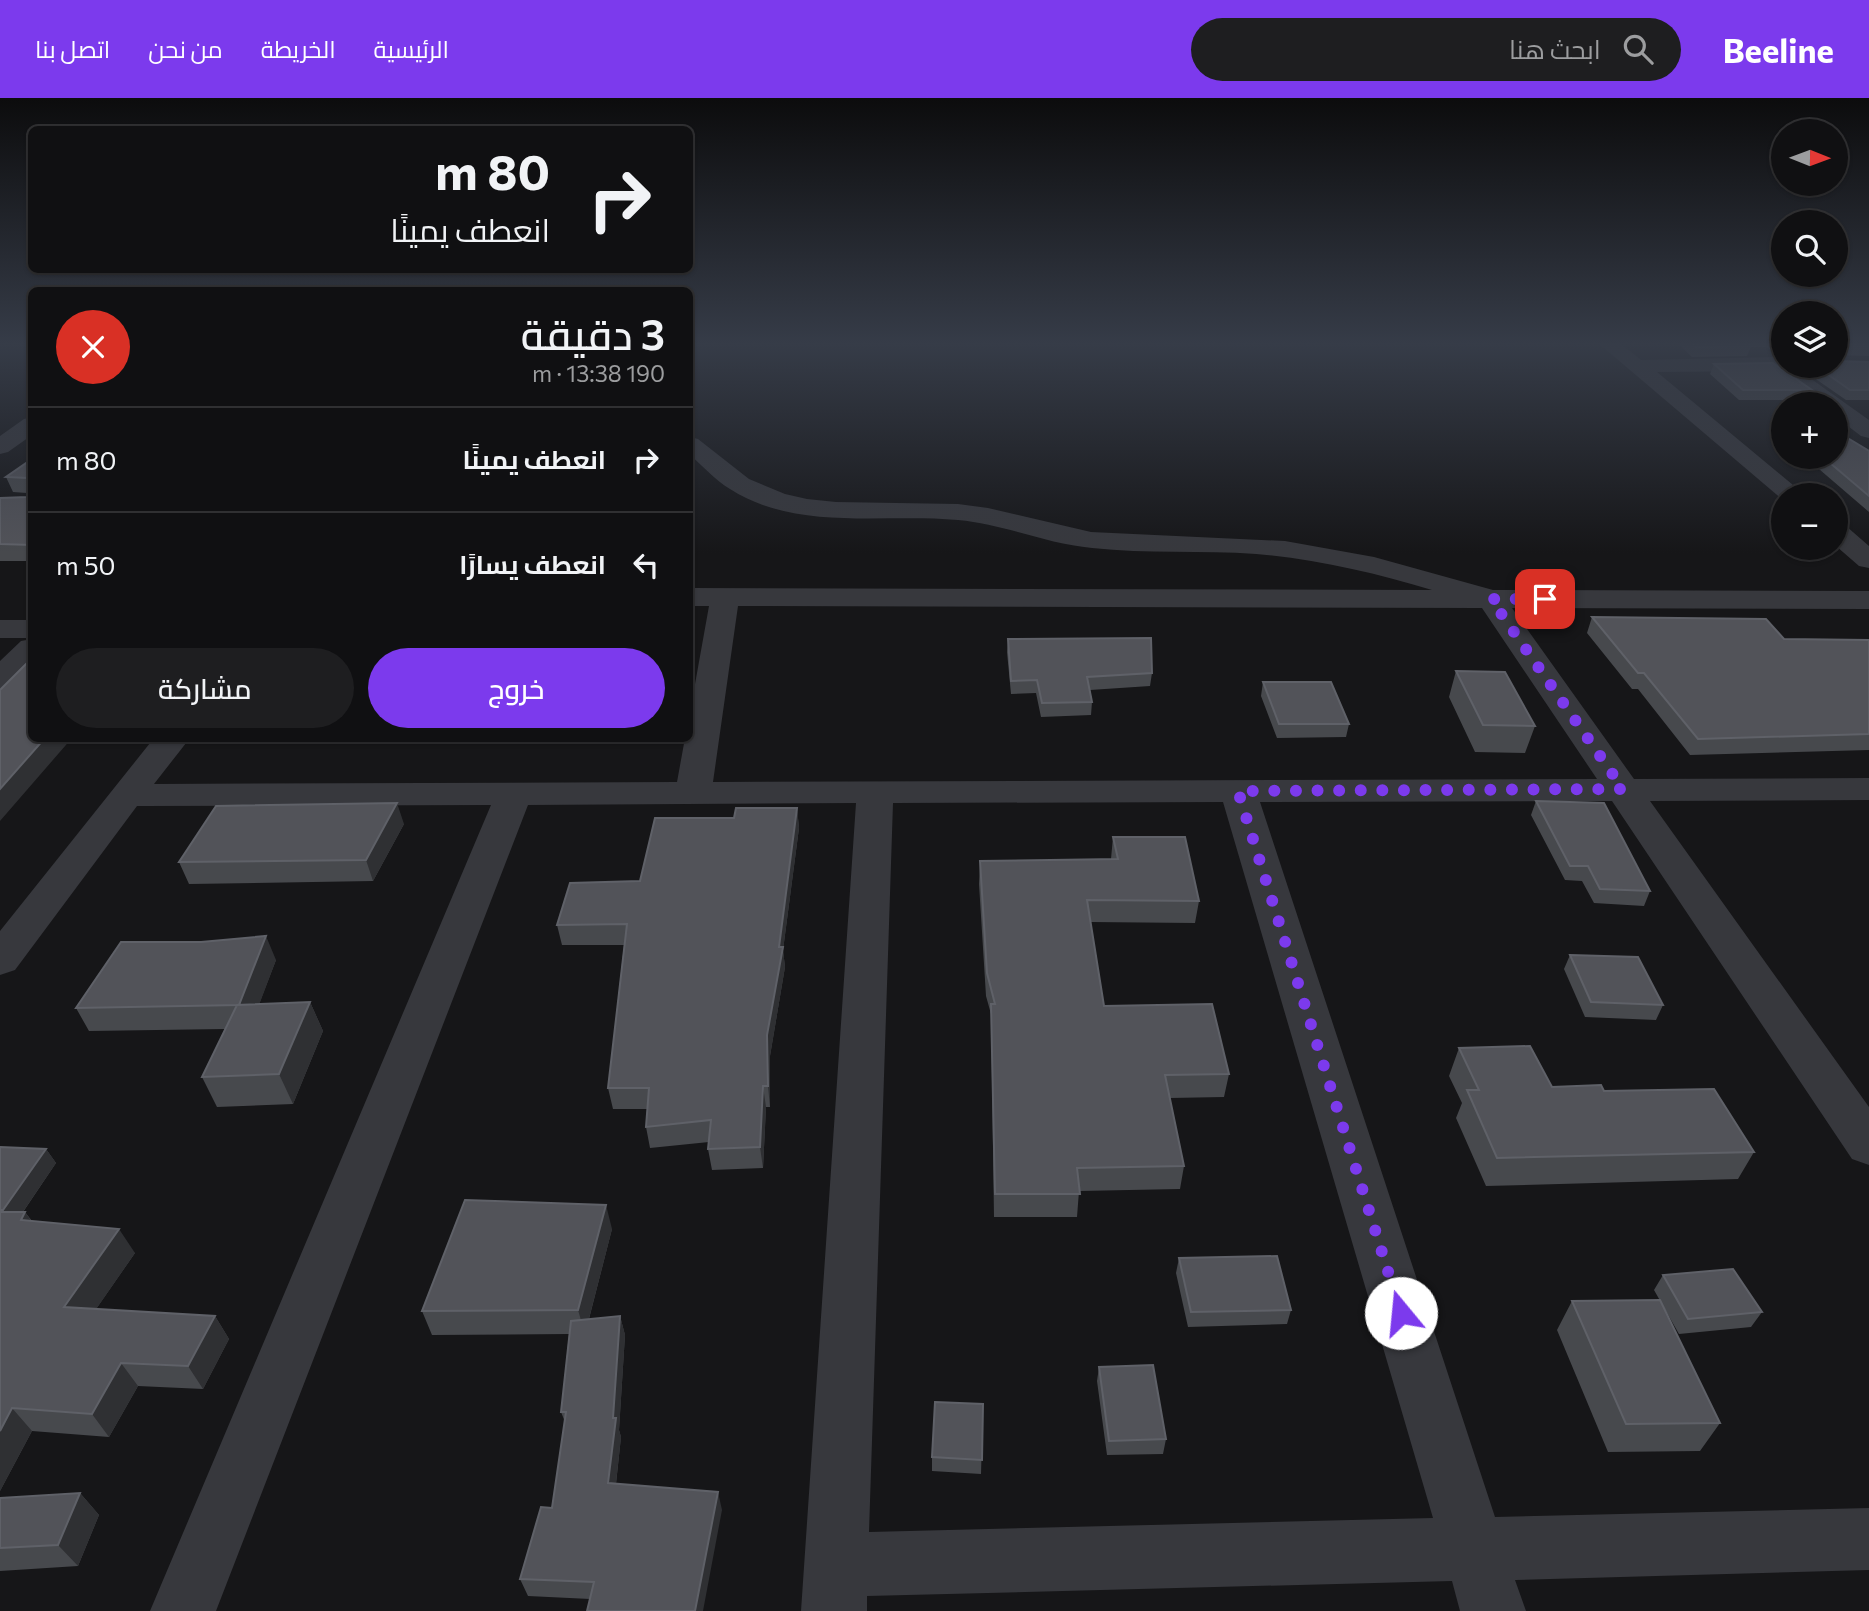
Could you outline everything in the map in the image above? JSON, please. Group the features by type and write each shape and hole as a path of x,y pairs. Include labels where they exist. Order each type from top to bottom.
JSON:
{"street":[{"path":"1692,413 1777,483"},
{"path":"1848,416 1869,431"},
{"path":"0,447 28,427"},
{"path":"693,446 747,489 773,499 820,510 967,514 987,516 1050,533 1089,540 1254,546 1332,555 1408,572 1491,599 1869,1145"},
{"path":"1848,542 1869,560"},
{"path":"693,597 1869,600"},
{"path":"693,793 725,597"},
{"path":"0,629 28,629"},
{"path":"0,678 28,652"},
{"path":"0,960 170,742"},
{"path":"126,795 1869,789"},
{"path":"1238,791 1493,1611"},
{"path":"875,792 835,1588 1474,1549 1869,1539"},
{"path":"183,1611 514,793"}],"building":[{"path":"1848,438 1869,451 1869,496 1837,469 1848,469"},
{"path":"28,462 28,545 0,544 0,498 27,497 27,478 6,477"},
{"path":"1592,617 1766,619 1784,639 1869,640 1869,734 1698,739 1644,673 1638,673"},
{"path":"1151,638 1152,673 1087,677 1092,702 1042,703 1037,680 1011,681 1008,639"},
{"path":"28,662 28,742 41,742 0,789 0,690"},
{"path":"1456,671 1505,672 1535,726 1483,725"},
{"path":"1263,682 1331,682 1349,724 1279,724"},
{"path":"1536,801 1604,803 1650,891 1600,889 1588,866 1570,866"},
{"path":"397,803 366,860 179,862 216,806"},
{"path":"736,808 797,808 779,947 783,947 767,1035 768,1086 763,1086 760,1147 708,1149 711,1120 646,1127 649,1088 608,1088 627,924 557,925 570,883 640,881 655,818 734,818"},
{"path":"1113,837 1185,837 1199,901 1087,900 1104,1006 1212,1004 1229,1074 1165,1075 1184,1166 1077,1168 1080,1194 995,1194 991,1004 995,1004 987,973 980,861 1118,859"},
{"path":"266,936 239,1005 76,1008 121,942 201,942"},
{"path":"1570,955 1638,957 1663,1005 1591,1002"},
{"path":"310,1002 279,1074 202,1077 237,1005"},
{"path":"1530,1046 1552,1087 1601,1085 1604,1091 1714,1089 1754,1152 1497,1158 1467,1090 1479,1090 1459,1048"},
{"path":"0,1147 46,1149 3,1210 0,1210"},
{"path":"465,1200 606,1205 578,1310 422,1311"},
{"path":"0,1212 25,1212 21,1220 119,1229 64,1307 215,1316 188,1366 121,1363 92,1414 12,1408 0,1431"},
{"path":"1277,1256 1291,1310 1191,1312 1179,1258"},
{"path":"1733,1269 1762,1312 1688,1319 1663,1275"},
{"path":"1660,1300 1720,1423 1626,1424 1572,1301"},
{"path":"620,1316 613,1418 616,1418 608,1483 718,1492 695,1611 587,1611 594,1582 520,1579 541,1507 552,1508 566,1412 561,1412 571,1321"},
{"path":"1153,1365 1166,1439 1109,1441 1099,1367"},
{"path":"935,1402 983,1404 982,1460 932,1457"},
{"path":"80,1493 58,1545 0,1548 0,1498"}],"route":[{"path":"1401,1313 1238,791 1623,789 1491,599 1545,599"}]}
